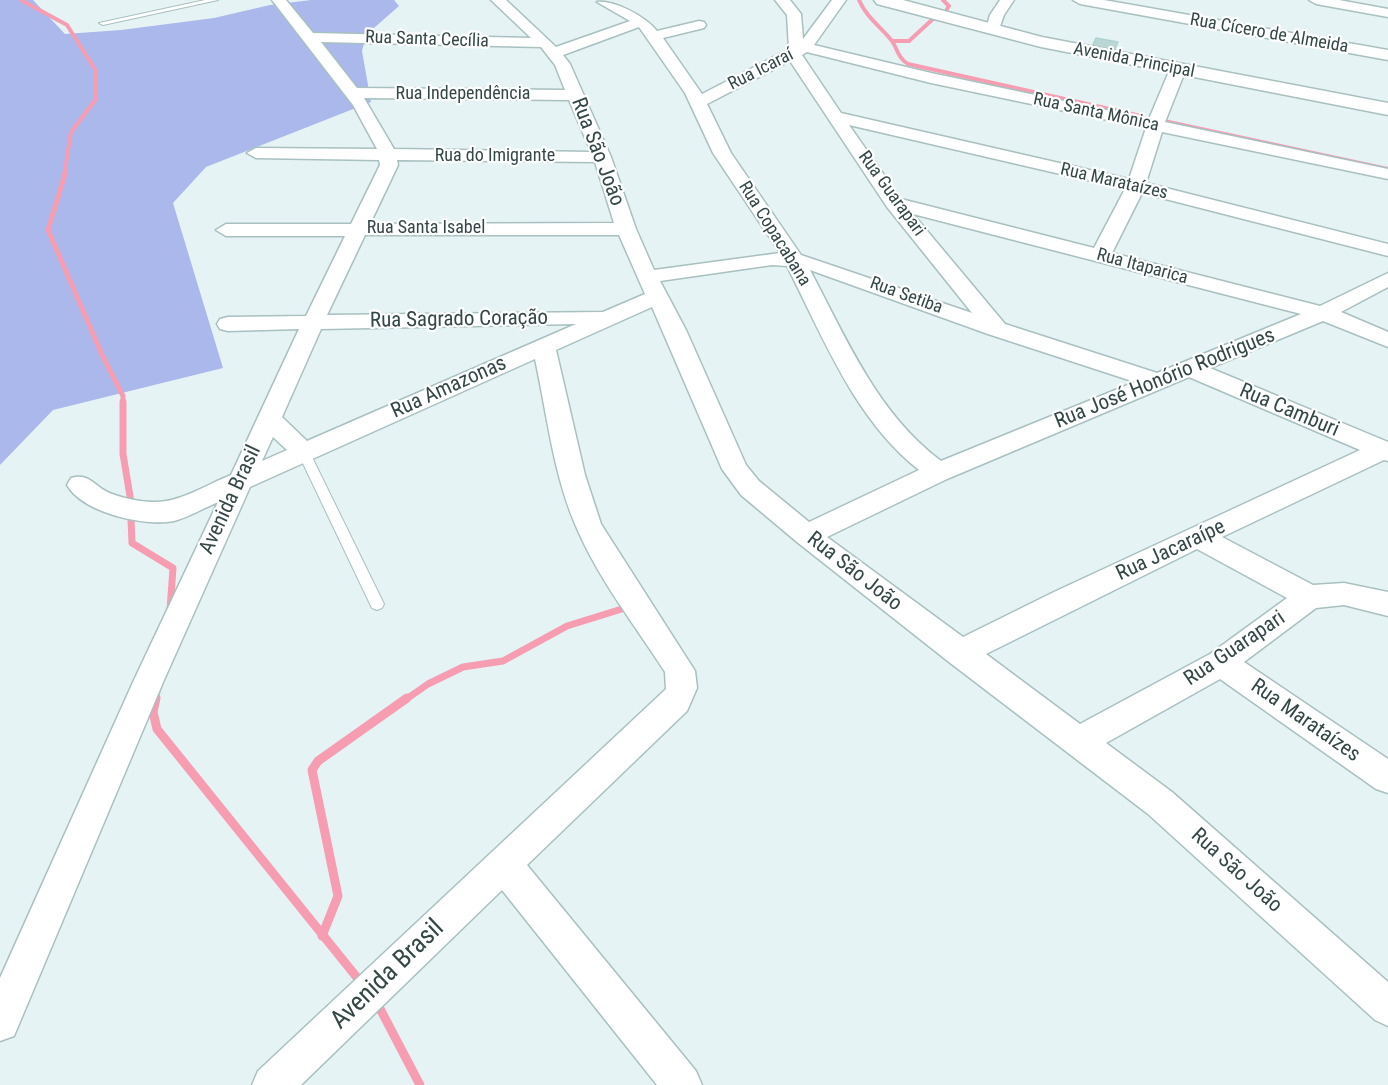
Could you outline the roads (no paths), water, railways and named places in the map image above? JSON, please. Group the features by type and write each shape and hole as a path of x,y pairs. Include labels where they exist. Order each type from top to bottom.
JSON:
{"street":[{"path":"279,0 352,93 389,156"},
{"name":"Rua São João","path":"498,0 550,48 574,94 602,157 626,229 675,330 735,469 750,488 806,535 959,653 1160,803 1388,1007"},
{"path":"782,0 794,14 798,51"},
{"name":"Rua Icaraí","path":"697,103 798,51 839,0"},
{"name":"Avenida Principal","path":"883,0 993,29 1178,69 1388,109"},
{"path":"993,29 997,15 1007,0"},
{"name":"Rua Cícero de Almeida","path":"1080,0 1388,55"},
{"path":"1316,0 1388,13"},
{"path":"1382,0 1388,4"},
{"path":"604,2 648,28"},
{"path":"550,48 648,28 699,25"},
{"name":"Rua Copacabana","path":"648,28 697,103 722,153 794,259 860,387 907,448 938,472"},
{"name":"Rua Santa Cecília","path":"309,37 550,48"},
{"name":"Rua Guarapari","path":"798,51 894,203 996,329"},
{"name":"Rua Santa Mônica","path":"798,51 1388,174"},
{"path":"1100,256 1136,186 1155,125 1178,69"},
{"name":"Rua Independência","path":"352,93 574,94"},
{"name":"Rua Marataízes","path":"838,117 1136,186 1388,250"},
{"name":"Rua do Imigrante","path":"256,153 602,157"},
{"name":"Avenida Brasil","path":"0,1022 148,680 313,323 387,173 389,156"},
{"name":"Rua Itaparica","path":"894,203 1323,313 1388,340"},
{"name":"Rua Santa Isabel","path":"226,230 626,229"},
{"name":"Rua Setiba","path":"652,286 772,259 794,259 817,264 996,329 1158,381"},
{"name":"Rua José Honório Rodrigues","path":"806,535 938,472 1323,313 1388,279"},
{"name":"Rua Amazonas","path":"80,485 102,502 151,512 173,512 606,317 652,286"},
{"name":"Rua Sagrado Coração","path":"228,324 606,317"},
{"name":"Avenida Brasil","path":"272,1085 676,701 684,684 678,666 597,543 576,485 544,346"},
{"name":"Rua Camburi","path":"1190,369 1385,451"},
{"path":"269,418 304,453"},
{"name":"Rua Jacaraípe","path":"959,653 1064,600 1385,451"},
{"path":"1200,538 1310,597 1344,594 1377,601"},
{"name":"Rua Guarapari","path":"1077,742 1221,663 1310,597"},
{"name":"Rua Marataízes","path":"1221,663 1388,778"},
{"path":"504,864 682,1085"}],"lane":[{"path":"104,23 215,0"},
{"path":"304,453 377,604"}],"waterway":[{"path":"21,0 67,25 96,71 96,99 71,132 64,176"},
{"path":"859,0 866,12 892,41"},
{"path":"943,0 949,6 947,9"},
{"path":"892,41 909,41 934,18"},
{"path":"892,41 900,56 908,64 1141,116"},
{"path":"1164,121 1388,169"},
{"path":"65,174 48,230 103,357 123,396 123,454 130,496 132,543 173,568 170,610"},
{"path":"405,700 428,684 463,667 503,661 567,626 625,608"},
{"path":"155,700 157,692"},
{"path":"156,698 153,712 157,729 323,935"},
{"path":"323,935 338,896 312,770 318,761 407,698"},
{"path":"323,935 363,985"},
{"path":"376,1001 420,1085"}]}
